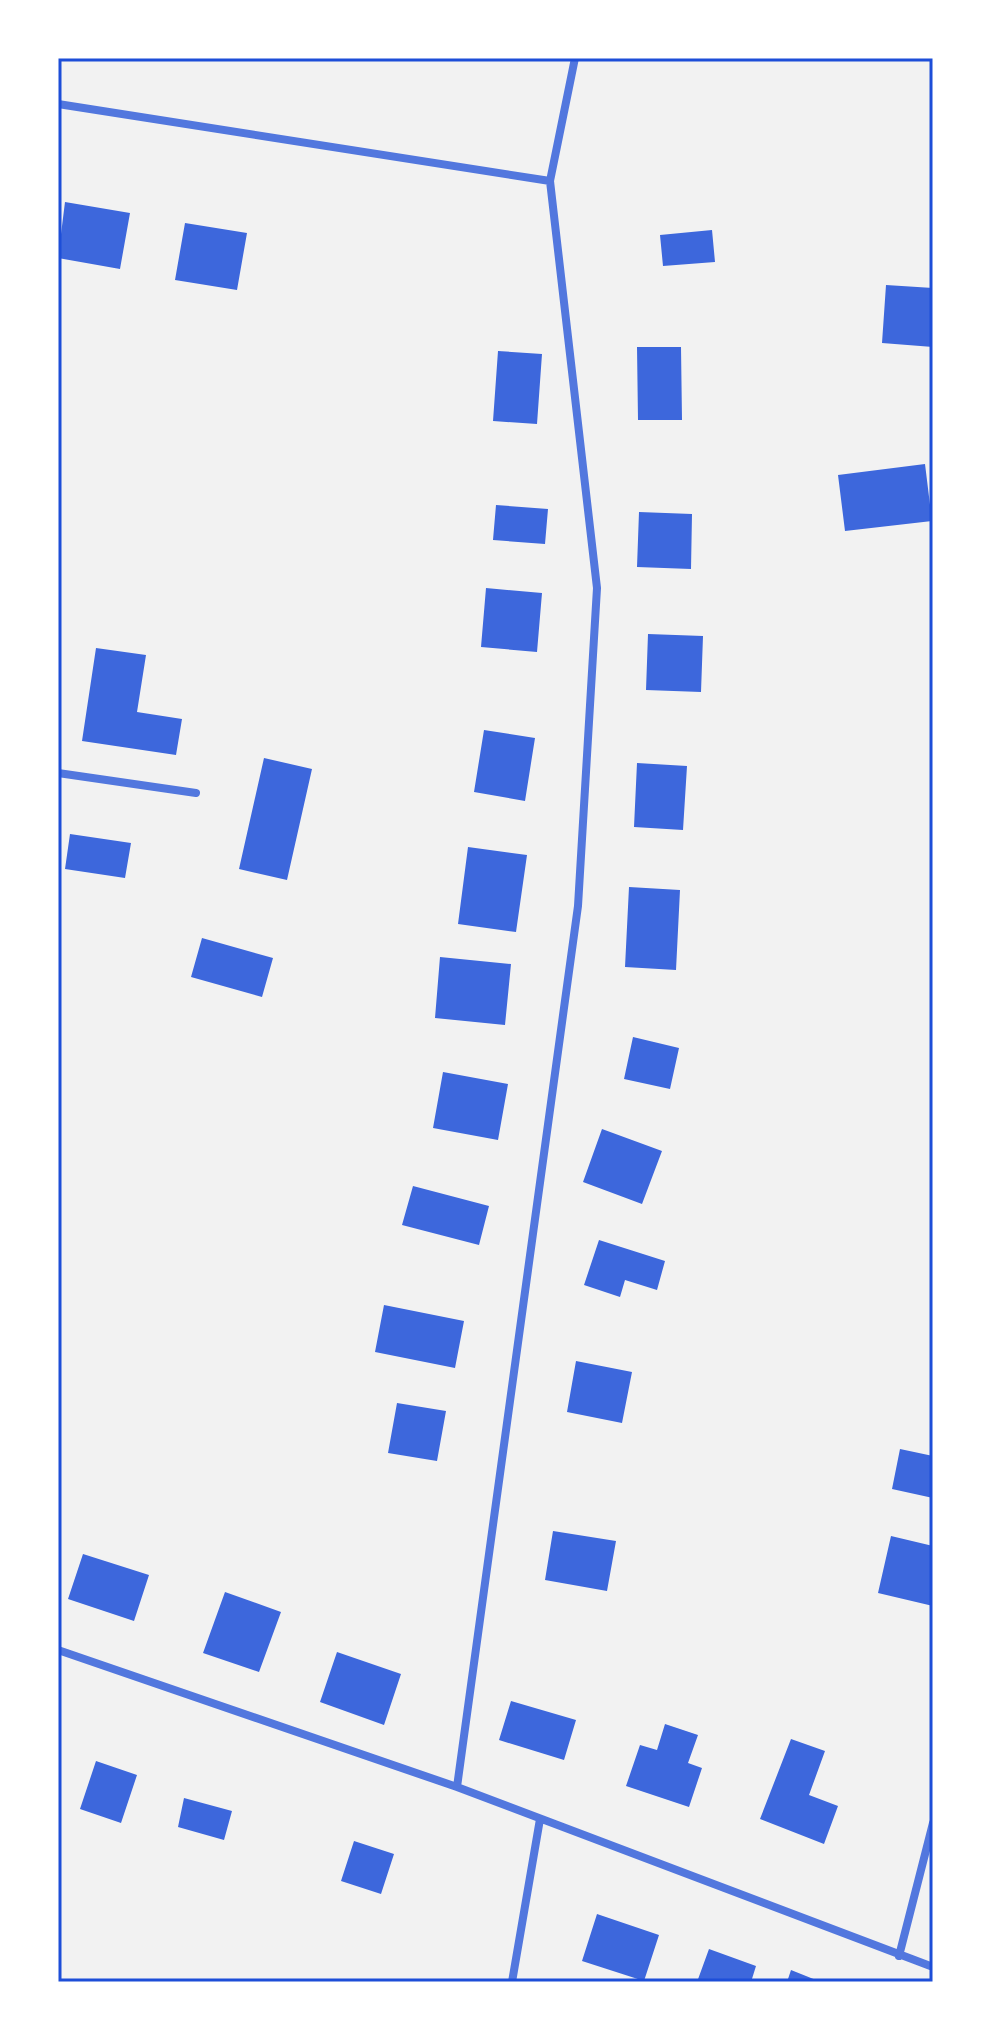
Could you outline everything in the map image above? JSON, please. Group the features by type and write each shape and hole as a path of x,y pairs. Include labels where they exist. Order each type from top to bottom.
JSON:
{"street":[{"path":"457,1787 578,906 597,588 550,181 575,58"},
{"path":"58,104 550,181"},
{"path":"58,773 196,793"},
{"path":"58,1650 457,1787 933,1967"},
{"path":"512,1982 540,1819"},
{"path":"899,1956 933,1823"}],"building":[{"path":"65,202 130,213 120,269 58,258"},
{"path":"185,223 247,233 237,290 175,280"},
{"path":"712,230 715,262 663,266 660,235"},
{"path":"886,285 933,288 933,347 882,343"},
{"path":"637,347 681,347 682,420 638,420"},
{"path":"498,351 542,354 537,424 493,421"},
{"path":"925,464 932,521 845,531 838,475"},
{"path":"496,505 548,509 545,544 493,540"},
{"path":"639,512 692,514 691,569 637,567"},
{"path":"486,588 542,593 537,652 481,647"},
{"path":"648,634 703,636 701,692 646,690"},
{"path":"96,648 146,655 137,712 182,719 176,755 82,741"},
{"path":"484,730 535,738 525,801 474,792"},
{"path":"264,758 312,769 287,880 239,869"},
{"path":"637,763 687,766 683,830 634,827"},
{"path":"70,834 131,843 125,878 65,869"},
{"path":"468,847 527,855 516,932 458,924"},
{"path":"629,887 680,890 676,970 625,967"},
{"path":"202,938 273,958 262,997 191,977"},
{"path":"440,957 511,964 505,1025 435,1018"},
{"path":"633,1037 679,1048 670,1089 624,1079"},
{"path":"443,1072 508,1084 498,1140 433,1128"},
{"path":"602,1129 662,1151 642,1204 583,1182"},
{"path":"413,1186 489,1206 479,1245 402,1225"},
{"path":"599,1240 665,1261 657,1290 625,1280 620,1297 584,1285"},
{"path":"384,1305 464,1321 455,1368 375,1352"},
{"path":"576,1361 632,1372 622,1423 567,1412"},
{"path":"397,1403 446,1411 437,1461 388,1453"},
{"path":"900,1449 933,1456 933,1498 892,1489"},
{"path":"553,1531 616,1541 607,1591 545,1580"},
{"path":"891,1536 933,1546 933,1606 878,1593"},
{"path":"83,1554 149,1575 134,1621 68,1599"},
{"path":"225,1592 281,1612 259,1672 203,1653"},
{"path":"337,1652 401,1674 384,1725 320,1702"},
{"path":"511,1701 576,1720 564,1760 499,1740"},
{"path":"665,1724 698,1735 688,1763 702,1768 689,1807 626,1786 640,1745 657,1750"},
{"path":"791,1739 825,1751 809,1795 838,1806 824,1844 760,1819"},
{"path":"96,1761 137,1775 121,1823 80,1809"},
{"path":"184,1798 232,1811 224,1840 178,1827"},
{"path":"354,1841 394,1854 381,1894 341,1881"},
{"path":"597,1914 659,1935 644,1981 582,1961"},
{"path":"709,1949 756,1966 751,1982 697,1982"},
{"path":"791,1970 821,1982 787,1982"}]}
